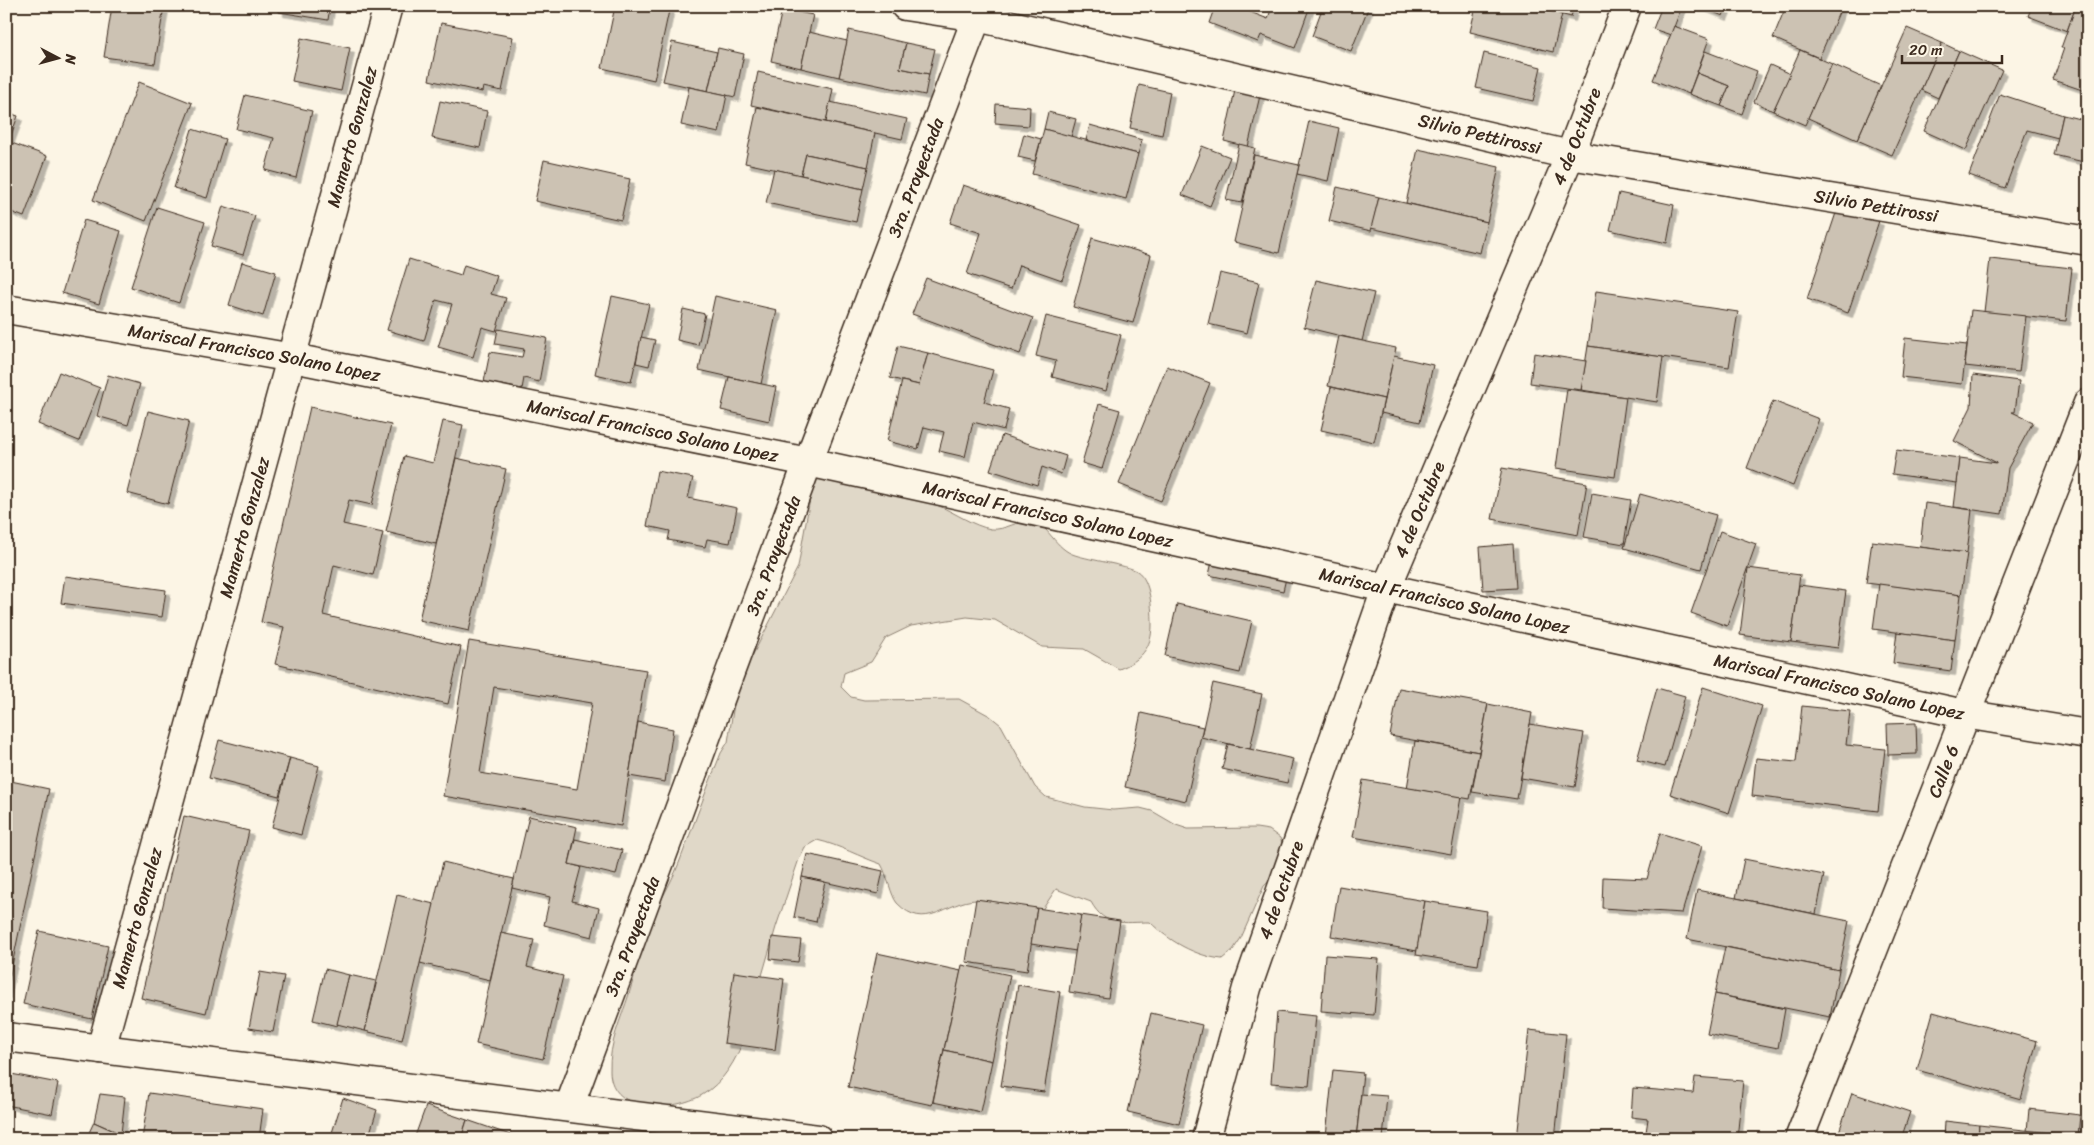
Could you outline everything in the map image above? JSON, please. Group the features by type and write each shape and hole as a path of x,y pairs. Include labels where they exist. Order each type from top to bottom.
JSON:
{"street":[{"name":"Mamerto Gonzalez","path":"101,1049 293,358 388,6"},
{"name":"Silvio Pettirossi","path":"905,6 979,11 1570,155 2088,241"},
{"name":"4 de Octubre","path":"1206,1139 1247,988 1386,588 1570,155 1627,6"},
{"name":"3ra. Proyectada","path":"569,1107 808,462 979,11"},
{"name":"Mariscal Francisco Solano Lopez","path":"6,309 293,358 808,462 1964,714 2088,734"},
{"name":"Calle 6","path":"1799,1139 1964,714 2088,403"},
{"path":"6,1037 818,1139"}],"shaded area":[{"path":"814,476 908,496 939,506 978,525 991,529 1027,521 1038,523 1068,552 1137,571 1142,575 1150,596 1152,625 1150,640 1139,658 1119,669 1084,649 1042,647 995,620 967,617 911,626 886,638 871,662 844,673 841,687 851,697 864,700 959,699 990,716 1001,725 1035,787 1046,797 1085,807 1113,810 1140,808 1152,811 1176,825 1188,829 1256,828 1269,830 1280,838 1285,851 1274,877 1264,886 1241,938 1233,950 1222,959 1192,951 1165,935 1150,922 1124,923 1109,920 1096,910 1091,902 1056,889 1040,913 1000,903 976,900 955,905 936,913 917,915 907,912 897,903 881,864 817,840 805,847 799,859 776,927 744,1038 728,1070 710,1090 702,1095 676,1104 646,1106 621,1096 613,1085 610,1061 616,1031 631,987 647,929 675,873 721,753 728,742 735,698 744,672 798,567"}],"building":[{"path":"112,6 164,6 155,64 104,57"},
{"path":"279,6 330,6 328,20 279,12"},
{"path":"615,6 670,6 654,80 602,68"},
{"path":"1215,6 1235,6 1268,19 1272,6 1310,6 1295,48 1261,35 1258,42 1209,23"},
{"path":"1323,6 1369,6 1351,51 1312,36"},
{"path":"1476,6 1528,6 1562,14 1553,52 1470,32"},
{"path":"1528,6 1574,6 1571,17"},
{"path":"1662,6 1682,6 1671,35 1653,29"},
{"path":"1698,6 1727,6 1723,16"},
{"path":"1786,6 1841,8 1819,58 1773,38"},
{"path":"2032,6 2076,6 2067,31 2028,16"},
{"path":"2076,6 2088,6 2088,92 2053,80 2064,48 2061,48"},
{"path":"782,9 813,15 801,68 771,61"},
{"path":"441,23 513,37 502,91 483,87 482,92 429,80"},
{"path":"1674,26 1709,39 1689,94 1653,80"},
{"path":"1907,28 1942,43 1892,155 1857,140"},
{"path":"849,30 906,43 900,68 929,74 925,95 839,77"},
{"path":"809,32 847,41 839,77 801,68"},
{"path":"301,38 350,48 341,91 292,81"},
{"path":"672,42 717,52 708,91 663,81"},
{"path":"906,43 935,49 929,74 900,68"},
{"path":"1942,43 1959,51 1938,98 1921,90"},
{"path":"718,48 744,54 735,97 708,91"},
{"path":"1800,50 1832,64 1805,125 1773,111"},
{"path":"1705,51 1757,71 1742,114 1721,106 1729,86 1697,73"},
{"path":"1959,51 2002,70 1966,150 1924,131"},
{"path":"1484,53 1541,67 1533,101 1476,88"},
{"path":"1832,64 1881,86 1857,140 1808,118"},
{"path":"1770,65 1790,74 1773,111 1754,102"},
{"path":"758,72 833,89 826,122 751,105"},
{"path":"1697,73 1729,86 1721,106 1689,94"},
{"path":"1237,81 1262,87 1248,147 1224,141"},
{"path":"139,82 192,103 146,221 93,200"},
{"path":"1139,85 1170,92 1162,135 1130,128"},
{"path":"689,87 727,95 719,133 681,125"},
{"path":"2000,94 2063,115 2058,138 2027,130 2005,188 1969,175"},
{"path":"245,95 312,111 296,178 265,170 274,138 236,129"},
{"path":"440,101 487,111 480,148 432,138"},
{"path":"830,102 907,119 902,139 826,122"},
{"path":"996,104 1030,107 1029,126 995,123"},
{"path":"757,107 875,133 868,167 806,154 801,175 745,163"},
{"path":"6,112 18,116 6,149"},
{"path":"1048,112 1076,119 1071,137 1044,129"},
{"path":"2063,115 2088,121 2088,163 2054,155"},
{"path":"1309,121 1339,128 1328,181 1297,174"},
{"path":"1090,125 1142,140 1138,154 1086,140"},
{"path":"192,129 225,139 207,198 174,188"},
{"path":"1044,129 1138,154 1126,199 1032,174"},
{"path":"1024,134 1041,139 1035,161 1018,157"},
{"path":"9,142 47,156 24,217 6,210 6,149"},
{"path":"1239,144 1255,148 1242,203 1226,200"},
{"path":"1202,146 1230,157 1210,206 1182,195"},
{"path":"1418,149 1499,167 1487,222 1406,203"},
{"path":"806,154 868,167 863,189 801,175"},
{"path":"1254,155 1299,165 1279,253 1234,242"},
{"path":"544,160 630,179 621,220 535,201"},
{"path":"774,169 863,189 856,222 766,203"},
{"path":"963,185 1081,225 1062,280 1019,265 1011,289 967,274 981,233 950,223"},
{"path":"1337,187 1379,197 1371,231 1329,221"},
{"path":"1619,193 1674,205 1667,243 1610,230"},
{"path":"1379,197 1487,222 1480,253 1371,228"},
{"path":"223,206 255,216 243,255 211,246"},
{"path":"157,207 205,222 179,303 131,287"},
{"path":"1838,207 1879,221 1848,313 1807,299"},
{"path":"84,220 121,231 99,304 62,293"},
{"path":"1092,238 1151,255 1133,323 1073,307"},
{"path":"409,259 461,275 464,265 497,276 491,294 506,298 496,331 482,327 473,357 438,347 452,304 436,300 424,341 387,330"},
{"path":"1990,259 2072,268 2066,321 1984,312"},
{"path":"242,262 276,272 263,316 229,305"},
{"path":"1220,273 1259,282 1247,333 1208,324"},
{"path":"926,278 1033,318 1020,354 912,314"},
{"path":"1316,280 1374,293 1362,341 1304,327"},
{"path":"1596,291 1738,312 1729,367 1588,346"},
{"path":"612,296 649,304 631,382 595,374"},
{"path":"715,296 777,310 761,384 699,370"},
{"path":"683,309 705,314 698,345 677,340"},
{"path":"1971,310 2026,316 2019,372 1965,366"},
{"path":"1046,316 1121,335 1106,391 1052,377 1056,361 1036,356"},
{"path":"498,329 547,338 539,382 524,378 522,389 484,382 490,352 522,357 524,349 495,344"},
{"path":"1339,336 1396,348 1384,399 1328,386"},
{"path":"641,337 655,340 649,366 636,363"},
{"path":"1905,338 1967,345 1962,384 1901,377"},
{"path":"898,346 928,353 919,385 890,378"},
{"path":"1588,346 1663,357 1657,402 1581,390"},
{"path":"928,353 993,370 984,402 1009,409 1004,430 973,422 965,457 939,451 944,432 924,427 918,449 887,441 902,381 919,385"},
{"path":"1534,353 1586,361 1581,390 1530,383"},
{"path":"1394,356 1433,365 1420,422 1381,413"},
{"path":"1167,366 1210,383 1161,501 1119,484"},
{"path":"59,372 100,388 79,441 38,424"},
{"path":"108,375 140,384 128,425 97,416"},
{"path":"1973,375 2019,381 2015,412 2012,412 2033,422 2008,468 2002,514 1954,507 1960,458 1997,463 1954,441 1971,407"},
{"path":"729,377 776,387 769,421 721,410"},
{"path":"1331,387 1384,399 1374,442 1321,430"},
{"path":"1567,389 1626,397 1615,477 1556,468"},
{"path":"1773,401 1819,419 1793,486 1747,468"},
{"path":"1099,404 1120,410 1102,469 1082,463"},
{"path":"310,407 391,425 372,505 349,500 343,524 383,533 373,575 334,565 323,615 461,647 448,704 275,664 284,627 261,622"},
{"path":"148,411 189,421 168,504 127,493"},
{"path":"443,421 463,425 436,544 386,532 404,456 433,463"},
{"path":"1002,435 1066,456 1061,474 1042,467 1037,485 990,470"},
{"path":"1896,450 1960,458 1957,483 1892,474"},
{"path":"456,458 506,469 469,631 419,620"},
{"path":"1502,468 1587,483 1578,535 1492,519"},
{"path":"657,471 693,478 688,498 737,508 730,543 707,539 705,547 668,540 670,531 647,526"},
{"path":"1592,493 1631,500 1624,544 1584,537"},
{"path":"1640,494 1716,515 1701,569 1624,548"},
{"path":"1925,503 1972,510 1967,553 1920,547"},
{"path":"1720,531 1756,544 1727,626 1691,613"},
{"path":"1872,541 1967,553 1961,595 1866,583"},
{"path":"1513,544 1516,588 1483,590 1480,547"},
{"path":"1213,557 1287,574 1283,591 1209,575"},
{"path":"1748,568 1800,575 1791,642 1740,635"},
{"path":"65,576 166,590 162,617 61,603"},
{"path":"1879,584 1961,595 1955,640 1873,629"},
{"path":"1799,585 1846,591 1838,648 1791,642"},
{"path":"1177,604 1252,621 1240,673 1165,656"},
{"path":"1897,632 1955,640 1951,671 1893,663"},
{"path":"469,641 646,670 621,826 443,796","holes":["494,687 592,703 577,789 480,773"]},
{"path":"1213,683 1262,694 1250,749 1201,737"},
{"path":"1703,687 1762,706 1729,813 1670,794"},
{"path":"1399,688 1488,704 1479,752 1390,736"},
{"path":"1657,688 1685,696 1665,767 1637,760"},
{"path":"1488,704 1532,713 1517,799 1472,792"},
{"path":"1802,706 1850,711 1846,745 1885,749 1878,811 1752,796 1756,758 1796,762"},
{"path":"1141,713 1203,727 1186,801 1125,787"},
{"path":"638,722 673,729 665,782 629,776"},
{"path":"1916,723 1917,754 1888,755 1887,724"},
{"path":"1530,724 1584,733 1575,787 1521,778"},
{"path":"219,740 290,758 279,796 209,778"},
{"path":"1415,741 1479,752 1470,799 1407,788"},
{"path":"1228,744 1293,759 1287,783 1222,769"},
{"path":"290,758 319,766 301,835 272,827"},
{"path":"6,780 49,789 6,994"},
{"path":"1363,780 1461,797 1451,854 1353,837"},
{"path":"184,816 249,831 206,1013 141,998"},
{"path":"529,816 577,827 569,864 581,867 572,901 599,908 592,937 544,925 550,897 512,888"},
{"path":"1660,833 1702,846 1682,913 1602,908 1603,877 1647,879"},
{"path":"575,839 622,850 616,875 569,864"},
{"path":"807,854 883,871 878,894 802,877"},
{"path":"1744,859 1824,875 1816,914 1736,898"},
{"path":"443,862 514,879 490,980 420,963"},
{"path":"802,877 825,882 816,922 794,917"},
{"path":"1339,886 1425,901 1417,951 1331,936"},
{"path":"1697,890 1849,921 1839,970 1687,939"},
{"path":"397,895 434,904 402,1040 365,1031"},
{"path":"976,899 1037,908 1027,971 966,962"},
{"path":"1425,901 1487,911 1478,965 1416,955"},
{"path":"1037,908 1081,915 1076,951 1031,944"},
{"path":"1081,915 1120,921 1108,998 1069,992"},
{"path":"39,931 108,946 92,1019 23,1004"},
{"path":"501,933 534,940 527,967 563,976 543,1059 476,1044"},
{"path":"772,937 801,940 798,962 770,959"},
{"path":"1725,947 1839,970 1830,1017 1715,994"},
{"path":"877,953 961,971 932,1105 848,1087"},
{"path":"1325,955 1379,959 1374,1015 1321,1011"},
{"path":"962,965 1010,975 992,1061 944,1050"},
{"path":"325,969 349,975 337,1026 313,1020"},
{"path":"260,972 284,976 273,1032 249,1028"},
{"path":"734,972 784,979 775,1050 724,1043"},
{"path":"349,975 376,981 365,1031 337,1024"},
{"path":"1018,985 1060,992 1044,1092 1001,1086"},
{"path":"1715,994 1785,1009 1778,1048 1707,1034"},
{"path":"1277,1012 1316,1016 1309,1086 1271,1083"},
{"path":"1933,1012 2037,1041 2021,1099 1917,1070"},
{"path":"1151,1013 1202,1025 1179,1124 1128,1112"},
{"path":"1529,1030 1566,1034 1555,1139 1517,1139"},
{"path":"944,1050 992,1061 981,1112 933,1102"},
{"path":"1333,1070 1363,1073 1356,1139 1326,1136"},
{"path":"6,1073 58,1083 52,1114 6,1105"},
{"path":"1695,1077 1743,1081 1737,1139 1645,1139 1648,1119 1631,1117 1633,1088 1693,1093"},
{"path":"149,1093 263,1109 259,1139 142,1139"},
{"path":"1852,1093 1910,1112 1901,1139 1849,1139 1838,1135"},
{"path":"100,1094 125,1097 121,1134 94,1122"},
{"path":"1361,1094 1387,1096 1383,1139 1356,1139"},
{"path":"343,1098 377,1110 368,1139 330,1139"},
{"path":"426,1106 467,1120 461,1139 414,1139"},
{"path":"2029,1109 2080,1115 2078,1136 2027,1131"},
{"path":"467,1120 522,1139 461,1139"},
{"path":"1945,1121 1979,1125 1978,1139 1944,1139"},
{"path":"94,1122 125,1136 124,1139 86,1139"},
{"path":"1979,1125 2078,1136 2077,1139 1978,1139"},
{"path":"43,1134 69,1136 68,1139 43,1139"}]}
